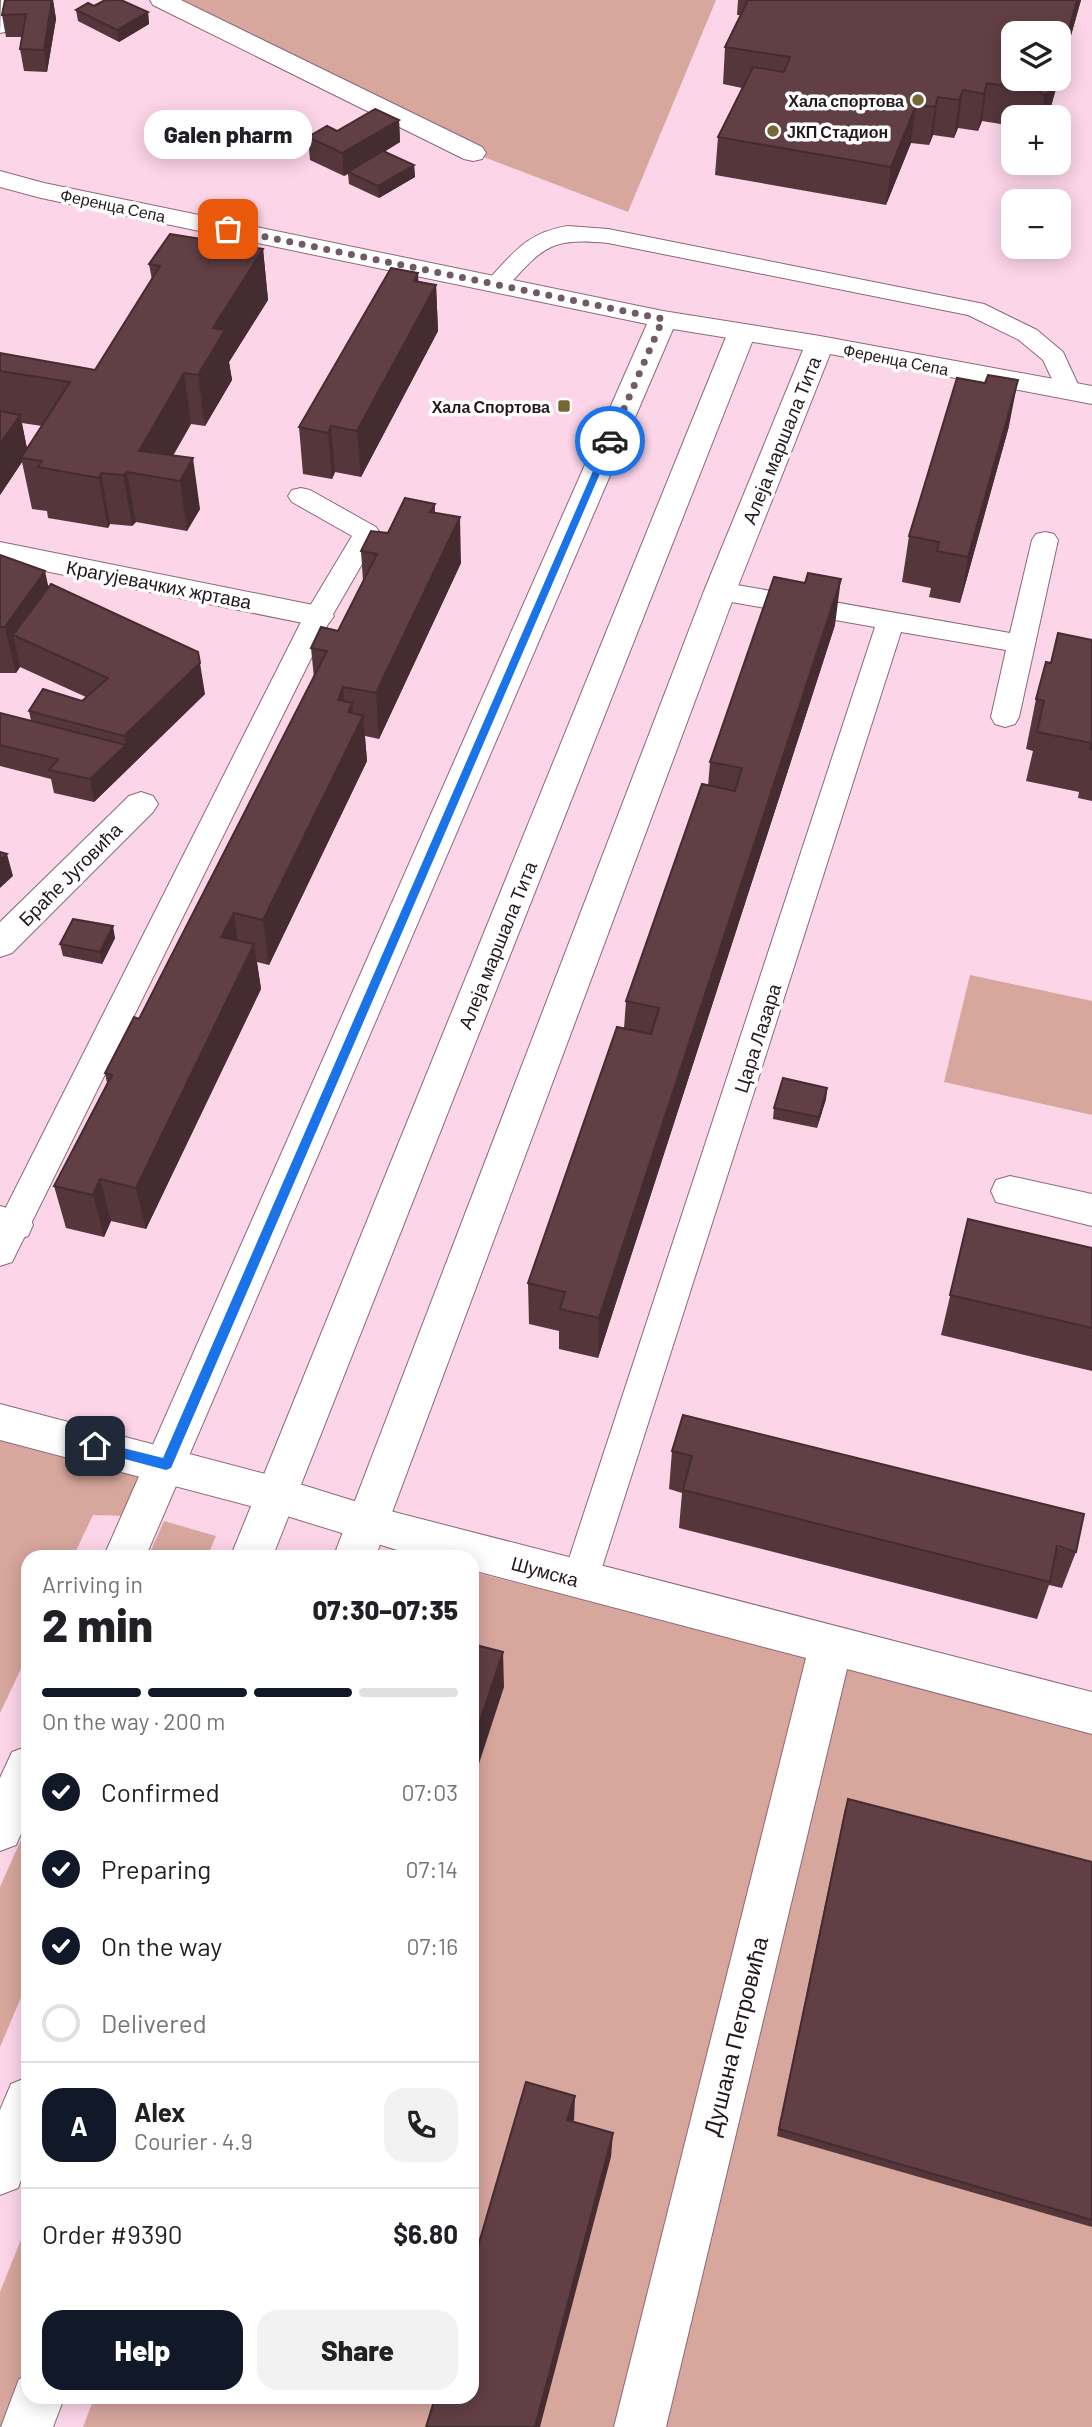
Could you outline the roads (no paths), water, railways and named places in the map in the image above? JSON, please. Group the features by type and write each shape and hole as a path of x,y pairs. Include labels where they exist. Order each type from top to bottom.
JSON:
{"street":[{"path":"0,26 13,0"},
{"path":"162,0 473,153"},
{"name":"Ференца Сепа","path":"0,179 41,190 663,319 820,344 1081,393"},
{"path":"128,1550 663,319"},
{"name":"Алеја маршала Тита","path":"254,1550 742,332"},
{"name":"Алеја маршала Тита","path":"361,1541 720,591 820,344"},
{"name":"Крагујевачких жртава","path":"0,552 318,616"},
{"name":"Браће Југовића","path":"0,944 141,804"},
{"path":"1010,1191 1092,1210"},
{"name":"Шумска","path":"0,1422 277,1494 361,1541 412,1550"},
{"name":"Шумска","path":"479,1562 580,1580 1092,1713"},
{"name":"Душана Петровића","path":"640,2427 831,1645"},
{"path":"0,1829 21,1782"},
{"path":"0,2170 21,2118"},
{"path":"27,2427 36,2404"}],"lane":[{"path":"496,285 538,241 556,234 577,232 608,236 975,309 1028,335 1054,357 1081,393"},
{"path":"4,1233 318,616 367,533 301,496"},
{"path":"1005,717 1045,540"},
{"path":"720,591 1022,644"},
{"name":"Цара Лазара","path":"580,1580 891,621"}],"place":[{"name":"Хала спортова","path":"918,100"},
{"name":"ЈКП Стадион","path":"773,131"},
{"name":"Galen pharm","path":"228,229"},
{"name":"Хала Спортова","path":"564,406"}]}
